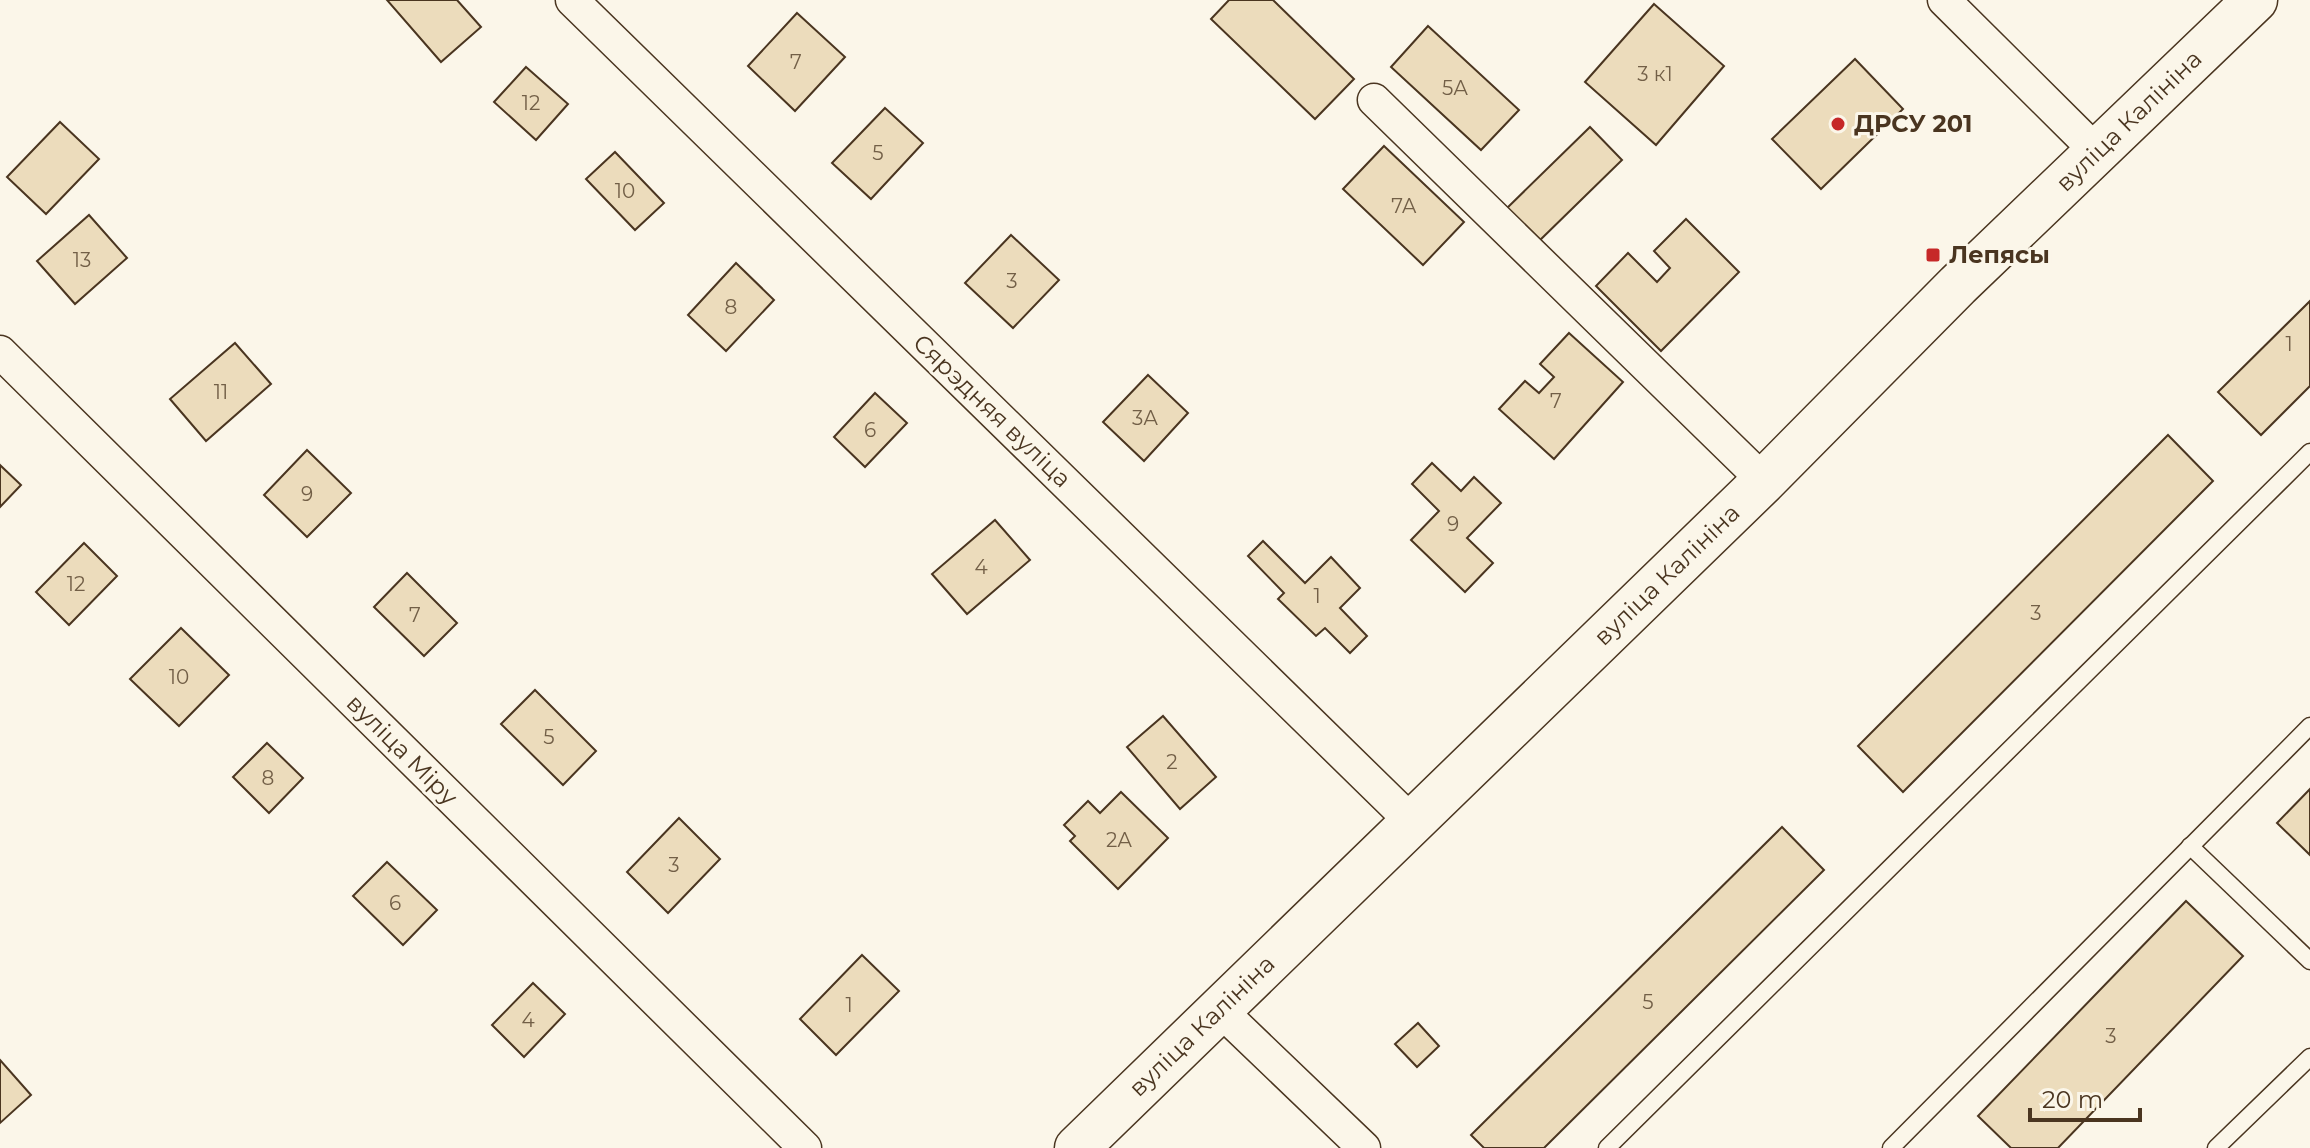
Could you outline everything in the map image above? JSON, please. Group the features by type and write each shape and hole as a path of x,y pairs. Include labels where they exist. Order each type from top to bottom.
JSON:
{"street":[{"name":"Сярэдняя вуліца","path":"572,0 1412,822"},
{"path":"1944,0 2098,153"},
{"name":"вуліца Калініна","path":"1077,1148 1764,481 1958,285 2255,0"},
{"path":"1374,100 1764,481"},
{"name":"вуліца Міру","path":"0,352 805,1148"},
{"path":"1219,1009 1364,1148"}],"lane":[{"path":"1607,1148 2310,452"},
{"path":"1891,1148 2310,726"},
{"path":"2190,846 2310,961"},
{"path":"2216,1148 2310,1057"}],"building":[{"path":"387,0 457,0 481,27 441,62"},
{"path":"1229,0 1273,0 1354,79 1315,119 1211,19"},
{"path":"1654,4 1724,66 1656,145 1585,82"},
{"path":"797,13 845,57 795,111 748,66"},
{"path":"1428,26 1519,110 1481,150 1391,67"},
{"name":"ДРСУ 201","path":"1855,59 1903,109 1821,189 1772,139"},
{"path":"526,67 568,104 536,140 494,102"},
{"path":"885,108 923,143 871,199 832,163"},
{"path":"60,122 99,159 46,214 7,177"},
{"path":"1590,127 1622,160 1537,243 1504,211"},
{"path":"1384,146 1464,222 1423,265 1343,189"},
{"path":"615,152 664,203 635,230 586,179"},
{"path":"89,215 127,258 75,304 37,261"},
{"path":"1686,219 1739,272 1661,351 1596,286 1628,253 1657,282 1670,268 1654,251"},
{"path":"1011,235 1059,280 1013,328 965,283"},
{"path":"736,263 774,300 726,351 688,315"},
{"path":"2310,301 2310,386 2261,435 2218,392"},
{"path":"1569,333 1623,382 1554,459 1499,409 1525,381 1539,393 1554,377 1540,364"},
{"path":"235,343 271,384 206,441 170,399"},
{"path":"1148,375 1188,413 1144,461 1103,422"},
{"path":"875,393 907,423 865,467 834,437"},
{"path":"2168,435 2213,481 1903,792 1858,746"},
{"path":"307,450 351,493 307,537 264,495"},
{"path":"1432,463 1461,491 1474,477 1501,503 1467,538 1493,563 1465,592 1411,540 1439,511 1412,484"},
{"path":"0,465 21,485 0,507"},
{"path":"995,520 1030,560 967,614 932,574"},
{"path":"1263,541 1305,583 1331,557 1360,588 1340,608 1367,636 1350,653 1325,628 1316,636 1278,599 1284,593 1248,556"},
{"path":"84,543 117,576 69,625 36,592"},
{"path":"407,573 457,623 424,656 374,607"},
{"path":"181,628 229,675 179,726 130,679"},
{"path":"535,690 596,751 563,785 501,724"},
{"path":"1163,716 1216,777 1180,809 1127,747"},
{"path":"267,743 303,778 269,813 233,777"},
{"path":"2310,789 2310,855 2277,823"},
{"path":"1121,792 1168,838 1118,889 1070,841 1075,836 1064,825 1088,801 1100,813"},
{"path":"679,818 720,859 668,913 627,872"},
{"path":"1782,827 1824,870 1544,1148 1484,1148 1471,1135"},
{"path":"387,862 437,910 403,945 353,896"},
{"path":"2186,901 2243,956 2058,1148 2011,1148 1978,1116"},
{"path":"862,955 899,991 836,1055 800,1019"},
{"path":"533,983 565,1014 524,1057 492,1025"},
{"path":"1418,1023 1439,1046 1417,1067 1395,1044"},
{"path":"0,1060 31,1095 0,1123"}],"place":[{"name":"ДРСУ 201","path":"1838,124"},
{"name":"Лепясы","path":"1933,255"}]}
